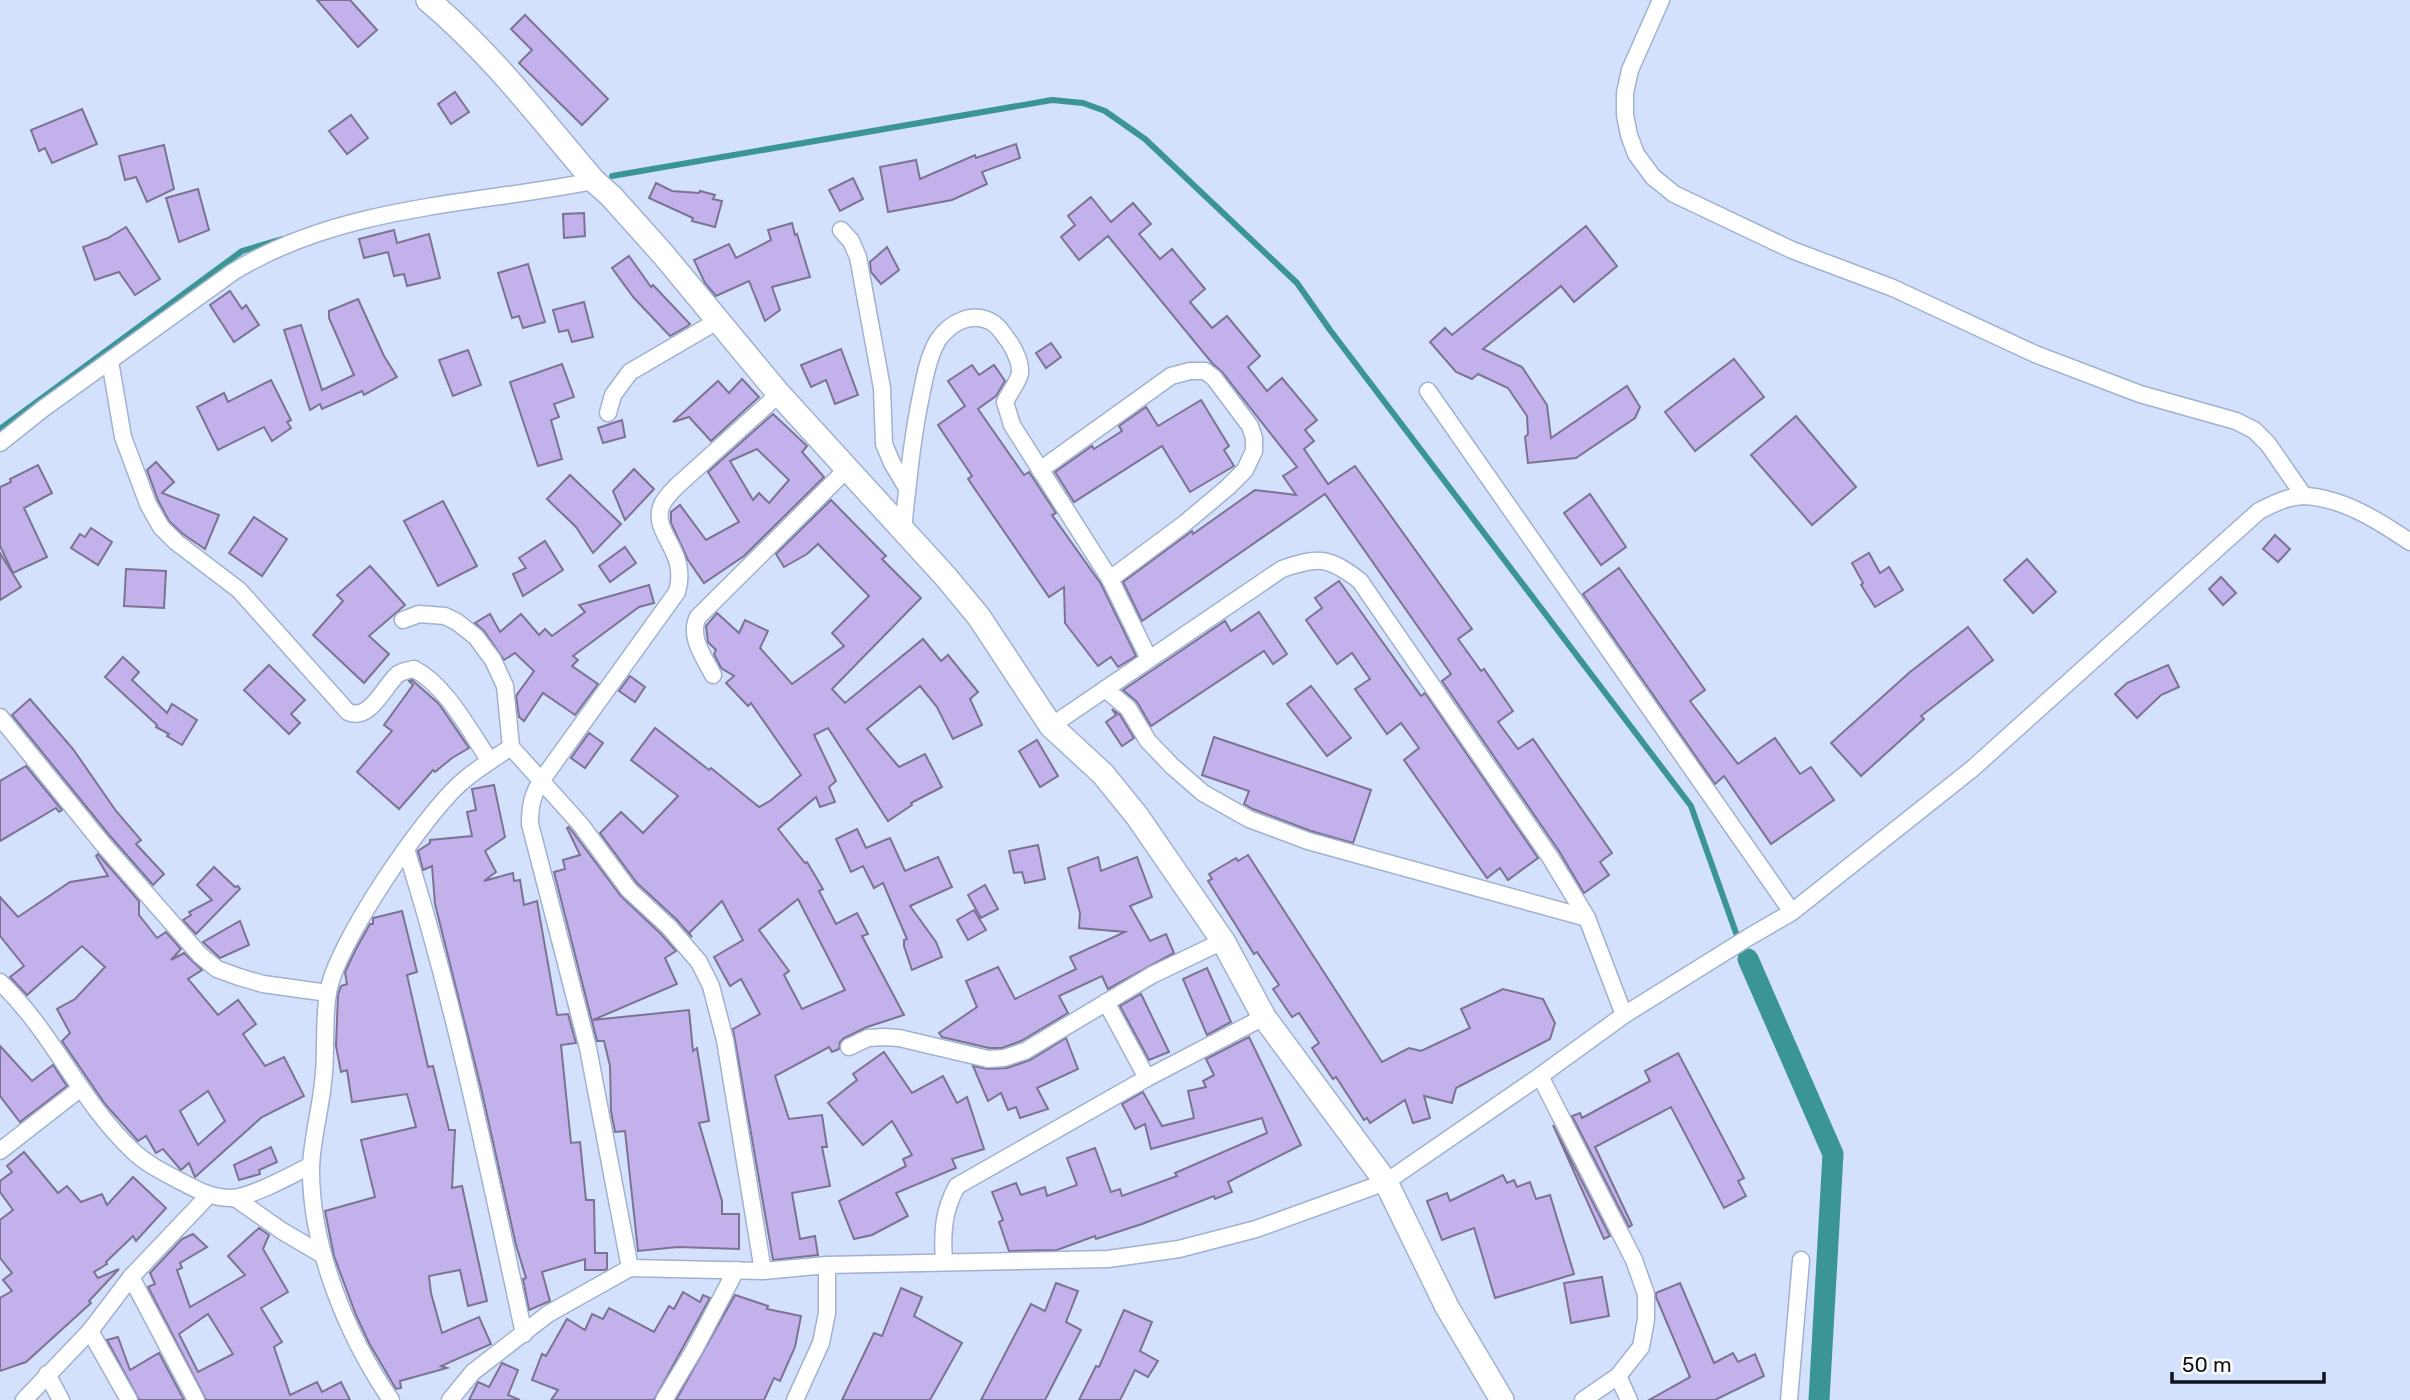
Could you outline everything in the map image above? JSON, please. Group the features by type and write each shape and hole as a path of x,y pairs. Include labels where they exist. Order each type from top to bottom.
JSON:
{"main road":[{"path":"428,0 485,54 719,320 779,394 903,529 979,617 1051,726 1102,774 1138,816 1223,941 1264,1017 1386,1182 1447,1307 1502,1400"}],"street":[{"path":"1661,0 1630,69 1625,93 1625,115 1636,154 1653,177 1674,194 1792,250 1893,288 2035,354 2140,394 2236,421 2254,430 2268,444 2304,496"},
{"path":"0,443 233,272 306,235 357,220 594,181"},
{"path":"841,230 851,241 858,257 882,388 884,444 907,488"},
{"path":"608,413 613,395 630,372 719,320"},
{"path":"903,529 917,414 926,371 936,342 950,326 962,320 986,320 995,324 1014,349 1020,373 1005,401 1006,410 1040,470 1110,579 1149,659"},
{"path":"110,360 123,437 148,504 162,527 176,542 239,590 348,712 354,715 362,713 398,674 414,670 429,679 445,696 490,761"},
{"path":"1040,470 1171,376 1190,371 1205,372 1214,378 1250,426 1254,451 1245,470 1184,524 1110,579"},
{"path":"1428,391 1792,912"},
{"path":"630,1268 588,1048 530,824 530,812 534,793 541,781 677,592 681,579 680,566 660,518 660,508 664,500 779,394"},
{"path":"713,675 694,636 694,625 698,617 846,469"},
{"path":"450,1400 473,1373 548,1314 630,1268 763,1270 827,1265 1108,1259 1179,1249 1256,1229 1386,1182 1624,1015 1792,912 1972,769 2247,520 2281,500 2304,496 2336,502 2363,513 2410,541"},
{"path":"1051,726 1282,569 1308,560 1326,561 1343,568 1360,581 1550,857 1587,918 1624,1015"},
{"path":"403,620 419,614 445,616 476,637 493,660 505,686 511,747 581,825 629,890 669,927 699,962 711,986 724,1040 763,1270"},
{"path":"1105,689 1128,708 1149,741 1172,766 1203,793 1249,819 1308,841 1587,918"},
{"path":"0,717 103,843 200,955 217,969 263,984 328,993"},
{"path":"391,1400 357,1343 323,1255 313,1205 311,1165 324,1079 328,993 333,972 346,947 406,849 446,798 463,781 511,747"},
{"path":"406,849 429,925 480,1132 524,1334"},
{"path":"849,1047 868,1038 899,1038 965,1055 988,1059 1004,1058 1025,1051 1152,975 1223,941"},
{"path":"0,982 133,1151 161,1171 208,1196 235,1198 271,1185 311,1165"},
{"path":"1106,1002 1147,1078"},
{"path":"944,1262 942,1230 948,1203 957,1186 1147,1078 1264,1017"},
{"path":"1540,1076 1634,1260 1646,1294 1646,1319 1641,1347 1618,1376 1583,1400"},
{"path":"0,1151 81,1088"},
{"path":"24,1400 90,1331 131,1277 208,1196"},
{"path":"235,1198 282,1231 323,1255"},
{"path":"1789,1400 1801,1260"},
{"path":"795,1400 821,1343 827,1313 827,1265"},
{"path":"664,1400 736,1270"},
{"path":"131,1277 196,1400"},
{"path":"90,1331 129,1400"},
{"path":"47,1374 61,1400"},
{"path":"1618,1376 1629,1400"}],"building":[{"path":"317,0 350,0 377,30 358,47"},
{"path":"525,15 608,99 582,125 519,63 532,50 511,29"},
{"path":"455,92 469,112 451,124 438,104"},
{"path":"82,109 97,144 52,163 45,148 39,151 31,130"},
{"path":"351,115 368,138 347,154 329,131"},
{"path":"1016,144 1020,158 982,172 987,184 952,200 888,212 880,167 916,160 920,179 975,155 976,158"},
{"path":"164,145 174,189 147,202 136,177 125,180 119,156"},
{"path":"853,178 863,199 840,211 829,190"},
{"path":"656,183 672,191 700,191 715,195 713,199 722,201 715,227 692,221 693,218 649,198"},
{"path":"198,189 209,230 179,242 166,198"},
{"path":"1091,197 1111,222 1133,203 1151,224 1139,234 1160,259 1172,249 1205,289 1190,302 1212,328 1227,316 1260,356 1248,367 1267,391 1282,378 1317,420 1305,430 1314,441 1304,449 1328,484 1355,466 1472,629 1458,639 1481,671 1484,669 1513,711 1498,722 1518,749 1533,739 1612,853 1600,862 1609,875 1584,893 1559,851 1442,681 1451,674 1325,494 1142,621 1123,582 1192,531 1193,534 1255,490 1296,495 1283,476 1297,467 1222,372 1108,236 1079,260 1061,237 1075,225 1068,216"},
{"path":"584,213 585,236 564,238 563,214"},
{"path":"792,223 810,277 772,287 780,310 765,321 749,281 716,296 705,283 694,260 729,244 736,258 771,240 768,230"},
{"path":"1586,226 1617,266 1574,302 1561,286 1483,349 1522,367 1547,405 1551,438 1627,386 1640,407 1635,418 1576,458 1528,463 1525,437 1528,434 1527,416 1508,388 1478,374 1472,379 1456,372 1430,342 1445,328 1452,335"},
{"path":"126,227 160,279 135,295 119,272 95,280 83,247 108,238"},
{"path":"394,230 397,243 429,234 440,278 407,286 404,274 394,276 388,252 364,258 359,239"},
{"path":"887,247 899,270 881,284 871,272 870,262"},
{"path":"629,256 651,287 653,285 690,324 670,336 634,298 612,268"},
{"path":"528,264 545,322 523,328 519,316 512,318 498,273"},
{"path":"230,291 242,309 246,305 259,325 234,342 210,305"},
{"path":"358,299 384,356 397,377 364,395 362,391 322,409 320,404 310,410 284,330 301,325 322,390 354,375 329,318 329,311"},
{"path":"584,302 593,337 572,342 568,330 559,332 553,310"},
{"path":"1051,343 1061,357 1046,368 1036,353"},
{"path":"841,349 858,395 835,404 826,380 811,387 801,365"},
{"path":"468,350 481,385 453,396 439,360"},
{"path":"1734,359 1764,397 1695,451 1665,412"},
{"path":"562,364 574,397 554,404 559,417 551,420 562,459 538,466 510,382"},
{"path":"972,365 979,375 994,365 1005,381 996,396 978,409 1024,475 1029,472 1056,513 1052,515 1101,584 1136,656 1118,667 1111,657 1098,666 1065,623 1064,587 1049,597 968,479 972,476 938,425 965,406 948,381"},
{"path":"742,379 759,397 711,441 689,417 673,422 718,381 729,393"},
{"path":"271,380 291,420 287,422 291,428 272,441 264,427 218,450 197,407 224,393 228,402"},
{"path":"1201,400 1229,446 1224,450 1234,466 1190,492 1162,446 1074,502 1055,472 1092,446 1094,449 1122,431 1119,426 1146,407 1158,426"},
{"path":"773,414 807,446 802,452 824,477 744,556 704,583 688,560 671,523 671,512 680,505 706,540 739,522 708,472","holes":["757,449 789,480 769,503 759,493 753,500 730,461"]},
{"path":"1796,416 1856,487 1812,525 1751,455"},
{"path":"622,420 625,437 603,443 598,428"},
{"path":"156,462 174,482 162,493 219,515 205,549 169,521 147,470"},
{"path":"38,465 52,493 24,508 47,557 13,573 0,546 0,487"},
{"path":"634,469 654,489 625,520 613,491"},
{"path":"570,475 621,524 593,553 576,527 547,499"},
{"path":"1590,494 1626,547 1601,565 1564,513"},
{"path":"831,500 886,556 882,559 921,598 832,689 845,703 923,639 941,661 948,655 978,692 970,699 982,725 953,739 937,707 920,686 867,729 899,767 925,754 942,787 911,803 912,805 888,821 828,728 814,735 836,781 829,787 835,802 820,807 816,797 778,829 805,863 807,862 823,889 819,891 836,924 857,913 868,934 862,936 904,1015 867,1027 844,1038 839,1049 832,1052 829,1047 775,1076 789,1119 822,1115 827,1147 822,1147 830,1186 792,1193 800,1239 815,1236 818,1255 773,1260 733,1029 760,1014 741,979 730,986 714,957 743,940 722,901 689,933 692,937 637,883 600,833 621,812 643,833 678,796 631,760 655,728 759,807 801,775 751,703 748,706 726,683 734,676 721,668 714,654 716,650 708,642 706,626 717,613 739,633 745,620 768,631 760,648 792,684 844,646 832,633 869,596 818,544 807,554 784,567 776,554","holes":["798,899 845,990 802,1009 784,975 789,971 759,930"]},
{"path":"443,501 477,566 438,586 404,521"},
{"path":"254,517 287,539 262,576 229,553"},
{"path":"91,528 112,542 98,565 71,548 80,534 85,537"},
{"path":"2275,535 2290,549 2278,562 2263,549"},
{"path":"545,541 563,570 523,596 513,574 526,568 519,558"},
{"path":"625,547 636,563 610,582 599,566"},
{"path":"0,553 21,587 0,600"},
{"path":"1869,553 1880,573 1889,567 1903,590 1875,607 1861,585 1863,583 1852,563"},
{"path":"2027,559 2056,592 2033,613 2004,580"},
{"path":"370,566 405,605 369,636 389,654 364,683 313,635 343,601 337,595"},
{"path":"1619,568 1705,690 1690,701 1738,764 1775,738 1800,774 1811,767 1834,800 1771,844 1724,776 1715,784 1583,594"},
{"path":"126,569 166,571 164,608 124,606"},
{"path":"2221,577 2236,593 2223,605 2209,589"},
{"path":"1339,581 1421,696 1425,693 1538,858 1508,880 1500,868 1487,878 1404,760 1419,748 1401,723 1387,734 1355,689 1370,679 1352,653 1337,664 1306,620 1322,608 1315,598"},
{"path":"649,585 654,603 639,607 573,656 578,660 572,666 598,684 575,715 543,693 524,721 519,717 516,696 534,671 515,653 504,660 484,631 475,623 490,614 500,632 521,614 539,635 545,629 552,636 585,612 579,605"},
{"path":"1259,612 1287,654 1273,664 1264,651 1151,726 1137,702 1123,690 1225,621 1231,631"},
{"path":"1968,627 1993,660 1921,716 1924,719 1861,776 1831,743 1910,672"},
{"path":"123,657 139,672 132,680 167,713 172,704 197,720 182,745 156,727 157,725 105,677"},
{"path":"269,665 305,700 291,714 300,723 289,734 244,690"},
{"path":"2168,665 2179,687 2161,695 2137,718 2115,694 2127,683"},
{"path":"630,676 645,687 635,702 619,691"},
{"path":"412,680 439,704 469,748 435,772 433,770 399,809 357,772 392,731 384,725 413,685 409,681"},
{"path":"1311,686 1351,738 1327,756 1287,704"},
{"path":"30,699 73,749 116,811 141,840 136,844 164,874 153,885 12,715"},
{"path":"1112,709 1120,715 1134,738 1122,746 1106,722 1116,715"},
{"path":"589,733 603,743 585,768 571,758"},
{"path":"1214,737 1371,790 1353,843 1311,831 1253,809 1244,804 1249,791 1202,775"},
{"path":"1037,740 1058,776 1040,787 1019,751"},
{"path":"26,766 62,810 59,812 56,808 0,841 0,781"},
{"path":"494,785 505,837 485,851 496,872 484,881 513,873 514,881 520,880 524,905 537,901 557,1015 568,1014 576,1043 561,1045 571,1143 580,1142 586,1200 594,1200 595,1253 607,1253 605,1270 585,1270 585,1259 542,1272 550,1301 529,1310 523,1279 526,1278 435,904 432,866 423,870 418,851 430,843 430,840 472,836 467,812 476,810 472,789"},
{"path":"569,827 621,896 676,951 665,958 677,984 593,1020 689,1010 693,1051 697,1048 709,1121 699,1123 722,1201 722,1214 739,1214 739,1249 678,1247 638,1251 625,1131 615,1132 611,1111 610,1066 604,1041 597,1041 554,872 565,869 563,860 580,855 567,828"},
{"path":"857,829 866,848 890,838 905,871 938,857 952,887 910,906 936,942 942,957 912,970 904,946 904,940 907,939 883,883 874,888 863,866 851,872 836,839"},
{"path":"1038,845 1045,879 1025,883 1022,872 1014,873 1009,851"},
{"path":"98,854 139,901 139,915 157,938 166,932 181,949 171,960 184,953 202,970 188,979 218,1015 238,1000 256,1024 243,1034 265,1066 284,1057 304,1096 262,1117 195,1177 189,1163 181,1170 163,1149 156,1153 146,1136 138,1141 105,1104 62,1041 70,1033 57,1009 75,999 105,967 82,946 27,995 10,977 24,966 0,936 0,897 18,917 70,882 108,876 96,856","holes":["208,1091 225,1121 198,1145 180,1111"]},
{"path":"1248,855 1382,1062 1409,1048 1421,1051 1470,1028 1461,1009 1503,989 1543,999 1555,1023 1550,1039 1456,1088 1452,1103 1424,1096 1430,1118 1413,1123 1405,1100 1370,1123 1367,1118 1364,1120 1336,1077 1333,1079 1312,1048 1319,1043 1299,1013 1292,1017 1273,989 1279,985 1257,952 1254,954 1208,881 1212,879 1209,874 1236,858 1238,861"},
{"path":"1098,857 1101,871 1137,857 1152,897 1130,906 1150,941 1166,934 1174,953 1108,989 1102,976 1059,996 1068,1013 1021,1041 1002,1048 989,1048 942,1037 939,1033 977,1007 966,981 998,967 1015,999 1076,969 1070,957 1125,932 1079,928 1080,913 1068,868"},
{"path":"214,867 240,889 196,934 183,920 191,915 189,912 212,900 197,885"},
{"path":"985,885 998,909 981,918 968,895"},
{"path":"974,910 986,930 968,940 957,920"},
{"path":"402,911 417,972 407,975 428,1067 433,1066 449,1130 455,1130 452,1188 462,1186 487,1301 468,1306 460,1270 429,1276 431,1293 442,1333 479,1317 491,1344 441,1366 447,1368 400,1381 401,1388 396,1389 356,1315 334,1256 325,1211 375,1197 361,1140 416,1127 407,1094 352,1102 347,1070 341,1072 336,1046 338,995 341,986 347,984 345,972 356,949 370,924 373,924 373,918"},
{"path":"240,921 249,945 220,958 203,942"},
{"path":"1207,968 1231,1022 1207,1035 1183,979"},
{"path":"1141,994 1169,1052 1149,1060 1120,1006"},
{"path":"1249,1037 1301,1145 1228,1182 1232,1192 1215,1199 1214,1196 1142,1224 1096,1239 1095,1236 1057,1250 1009,1251 999,1222 1003,1220 992,1192 1016,1183 1021,1195 1045,1187 1047,1196 1077,1185 1067,1158 1095,1148 1111,1192 1120,1189 1122,1196 1177,1176 1175,1173 1267,1133 1262,1118 1151,1149 1145,1124 1135,1129 1122,1104 1143,1092 1162,1126 1194,1118 1188,1091 1206,1087 1203,1081 1214,1075 1206,1059"},
{"path":"1066,1038 1078,1069 1037,1088 1048,1109 1020,1118 1016,1107 1008,1110 1001,1093 988,1101 973,1066 988,1069 1007,1068 1030,1060"},
{"path":"0,1046 32,1081 53,1065 67,1086 20,1122 0,1096"},
{"path":"884,1052 912,1093 943,1076 957,1103 967,1097 984,1149 952,1159 956,1168 896,1193 908,1216 872,1235 854,1239 839,1201 906,1166 903,1159 912,1155 892,1121 863,1145 828,1103 857,1080 853,1074"},
{"path":"1678,1053 1744,1178 1738,1181 1746,1196 1724,1208 1671,1107 1595,1147 1632,1225 1629,1227 1572,1116 1580,1113 1582,1118 1650,1081 1645,1071"},
{"path":"1553,1125 1610,1236 1604,1239"},
{"path":"271,1147 277,1162 259,1170 260,1174 239,1180 234,1165"},
{"path":"24,1152 58,1193 67,1186 81,1202 102,1194 107,1205 133,1177 166,1208 136,1241 133,1236 107,1264 94,1272 98,1278 119,1269 89,1301 91,1303 26,1362 0,1371 0,1298 12,1291 3,1280 12,1273 0,1258 0,1220 13,1210 0,1192 0,1181 12,1172 7,1166"},
{"path":"1503,1175 1507,1183 1514,1180 1517,1187 1530,1182 1536,1199 1550,1195 1574,1274 1495,1298 1474,1228 1442,1240 1427,1201 1447,1193 1450,1201"},
{"path":"259,1228 269,1235 263,1249 288,1292 261,1308 282,1342 274,1347 290,1395 317,1382 322,1392 341,1382 350,1400 206,1400 148,1287 155,1284 150,1273 182,1239 193,1234 207,1247 180,1263 182,1268 177,1270 190,1307 245,1275 228,1256","holes":["208,1314 233,1354 198,1372 179,1334"]},
{"path":"1602,1277 1609,1316 1571,1323 1564,1283"},
{"path":"1056,1283 1078,1291 1066,1322 1081,1330 1045,1400 981,1400 1031,1304 1045,1311"},
{"path":"1680,1283 1714,1363 1733,1353 1738,1362 1755,1354 1764,1376 1715,1400 1649,1400 1690,1377 1656,1297 1656,1293"},
{"path":"901,1288 922,1297 914,1316 962,1343 930,1400 842,1400 874,1333 882,1336"},
{"path":"683,1292 700,1302 703,1295 710,1298 654,1400 551,1400 558,1390 532,1380 542,1354 546,1356 567,1319 585,1330 592,1314 603,1319 609,1308 654,1332 669,1306 674,1309"},
{"path":"735,1295 768,1306 767,1309 801,1316 795,1347 780,1381 774,1378 764,1400 676,1400"},
{"path":"1124,1310 1152,1322 1140,1351 1158,1361 1148,1377 1135,1370 1120,1400 1079,1400 1096,1366 1099,1367"},
{"path":"118,1337 130,1370 159,1353 184,1400 139,1400 107,1340"},
{"path":"502,1363 518,1370 508,1395 520,1400 469,1400 478,1382 489,1387"}],"waterway":[{"path":"612,176 1052,100 1083,103 1105,111 1145,139 1297,283 1691,806 1736,933"},
{"path":"0,429 242,251 282,239"},
{"path":"1748,959 1833,1154 1819,1400"}]}
